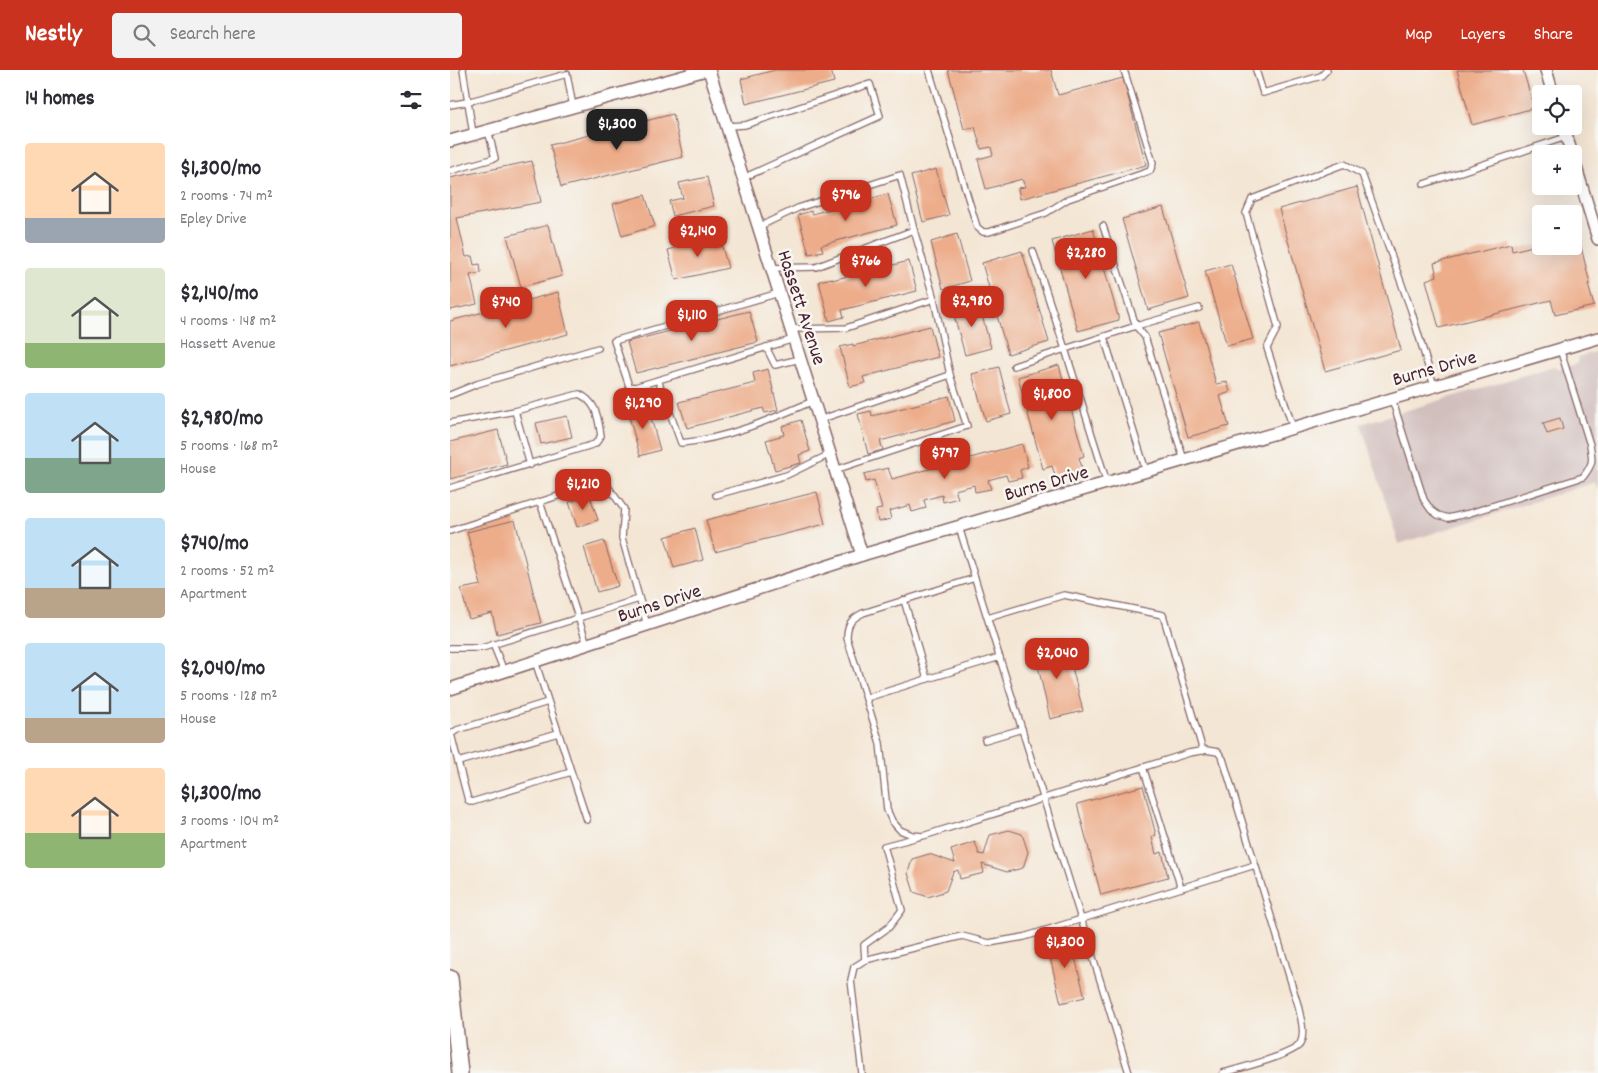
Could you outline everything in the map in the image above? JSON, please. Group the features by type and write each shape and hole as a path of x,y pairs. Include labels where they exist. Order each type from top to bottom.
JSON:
{"main road":[{"path":"450,978 460,1073"}],"street":[{"path":"450,141 691,72 707,70"},
{"name":"Hassett Avenue","path":"707,70 862,556"},
{"path":"1546,70 1550,85"},
{"path":"1582,187 1598,239"},
{"name":"Burns Drive","path":"450,689 862,556 1598,338"}],"lane":[{"path":"463,70 473,134"},
{"path":"930,70 977,227 983,232 989,232 1046,213 1068,199 1150,171 1153,163 1124,70"},
{"path":"1256,70 1262,93 1321,76 1327,70"},
{"path":"450,104 468,102 567,72 573,107"},
{"path":"726,126 745,125 870,84 880,116 743,178"},
{"path":"450,171 495,158 488,130"},
{"path":"1424,184 1557,135"},
{"path":"1293,428 1267,348 1278,327 1246,213 1252,198 1344,164 1362,174 1411,310 1434,386"},
{"path":"758,227 798,208 900,176 934,299 950,375 968,426 835,470"},
{"path":"1103,226 1136,326 1145,338 1184,460"},
{"path":"771,268 816,267 914,230"},
{"path":"1033,251 1107,483"},
{"path":"779,293 614,341 629,386 635,387 766,347 792,334 846,328 934,299"},
{"path":"1014,366 1198,308"},
{"path":"1104,337 1146,472"},
{"path":"766,347 775,365 800,359"},
{"path":"450,394 598,348"},
{"path":"1392,399 1424,500 1438,515 1448,518 1470,513 1583,477 1590,468 1593,461 1590,445 1560,349"},
{"path":"819,420 950,375"},
{"path":"658,380 681,443 700,442 768,420 813,402"},
{"path":"450,423 515,411 579,394 592,403 601,436 595,444 450,488"},
{"path":"515,411 530,465"},
{"path":"716,495 787,475 830,454"},
{"path":"450,531 604,481 624,508 622,538 646,625"},
{"path":"540,502 588,644"},
{"path":"959,527 1129,1073"},
{"path":"923,836 912,835 900,830 892,821 887,810 880,743 847,638 847,628 852,618 863,613 975,578"},
{"path":"988,618 1064,595 1163,615 1203,750"},
{"path":"450,648 482,648 639,599"},
{"path":"904,600 927,679"},
{"path":"493,644 504,671"},
{"path":"866,698 1000,657"},
{"path":"535,661 587,820"},
{"path":"548,702 457,730 451,734 468,800 472,802 571,772"},
{"path":"984,740 1022,729"},
{"path":"458,762 558,733"},
{"path":"865,960 864,945 889,927 902,910 884,846 923,836 1189,753 1203,750 1218,752 1223,759 1298,1005 1303,1032 1300,1044 1289,1052 1223,1073"},
{"path":"1143,767 1181,888"},
{"path":"862,1073 851,980 854,967 865,960 962,936 989,943 1024,937 1255,865"}],"shaded area":[{"path":"1598,351 1598,489 1595,482 1399,544 1361,424 1555,366 1557,369 1577,364 1578,357"}],"building":[{"path":"775,70 831,70 834,82 746,104 741,79"},
{"path":"948,70 1051,70 1058,95 1123,78 1146,165 1020,199 1018,188 1025,187 1022,179 986,189 978,159 993,155 991,147 981,149 975,127 964,129"},
{"path":"1457,70 1523,70 1532,101 1532,109 1472,125"},
{"path":"673,114 683,157 561,187 550,145"},
{"path":"532,161 541,202 457,218 466,257 472,256 474,265 480,264 481,273 470,275 477,304 450,310 450,178"},
{"path":"936,169 949,215 923,222 911,176"},
{"path":"707,177 714,206 673,216 669,201 683,198 679,183"},
{"path":"1357,187 1401,350 1325,371 1279,209"},
{"path":"888,194 897,225 821,245 823,251 809,254 798,215 811,211 812,214"},
{"path":"645,195 655,226 622,236 613,204"},
{"path":"1163,207 1189,298 1148,310 1122,219"},
{"path":"548,225 562,276 521,287 507,236"},
{"path":"1093,229 1119,320 1078,331 1052,241"},
{"path":"957,234 970,281 943,289 931,242"},
{"path":"719,236 728,268 676,280 668,250"},
{"path":"1511,244 1512,251 1532,246 1532,255 1582,255 1582,251 1594,306 1555,315 1551,300 1439,328 1426,280 1437,276 1434,263"},
{"path":"1022,251 1049,342 1008,354 982,263"},
{"path":"909,261 917,291 842,310 844,317 829,321 819,281 832,278 832,280"},
{"path":"1231,264 1253,339 1227,346 1205,271"},
{"path":"558,292 568,334 450,366 450,321"},
{"path":"978,301 991,348 965,355 952,308"},
{"path":"749,311 758,342 636,373 627,342"},
{"path":"1199,322 1216,384 1227,382 1230,392 1220,396 1229,426 1188,437 1158,333"},
{"path":"930,326 938,357 863,377 865,383 850,387 840,347 853,344 853,346"},
{"path":"1059,365 1084,456 1079,458 1083,471 1056,478 1052,466 1043,469 1018,377"},
{"path":"999,367 1011,414 986,421 972,374"},
{"path":"768,369 778,410 765,413 763,408 687,428 679,402 755,383 753,373"},
{"path":"949,396 955,421 880,441 883,450 868,454 858,414 871,411 872,416"},
{"path":"647,404 660,450 640,456 627,409"},
{"path":"567,416 572,437 541,444 536,423"},
{"path":"1560,418 1563,429 1547,434 1543,423"},
{"path":"801,420 810,451 799,455 801,463 775,470 766,440 784,435 782,426"},
{"path":"498,430 507,464 450,479 450,442"},
{"path":"1022,444 1028,467 1020,470 1022,478 1008,481 1006,475 988,480 991,489 975,492 974,485 955,490 958,498 943,502 942,495 924,500 926,508 912,512 910,505 889,511 891,519 878,522 876,510 882,509 874,480 866,482 864,474 888,468 892,479"},
{"path":"817,492 825,524 715,552 706,520"},
{"path":"590,496 598,520 577,527 569,502"},
{"path":"515,520 541,623 497,634 492,613 469,619 461,589 481,585 467,532"},
{"path":"695,528 703,560 674,568 665,537"},
{"path":"604,541 618,586 597,592 584,547"},
{"path":"1057,642 1058,649 1067,647 1083,711 1050,719 1038,666 1033,667 1029,649"},
{"path":"1143,786 1156,835 1152,837 1156,854 1162,852 1168,877 1101,895 1077,804"},
{"path":"1009,830 1022,834 1028,852 1023,868 1007,872 982,864 984,873 960,879 958,870 953,872 946,891 928,897 914,892 908,873 912,859 929,854 955,863 951,850 975,842 979,854 984,855 990,835"},
{"path":"1069,934 1085,997 1061,1003 1046,941"}]}
